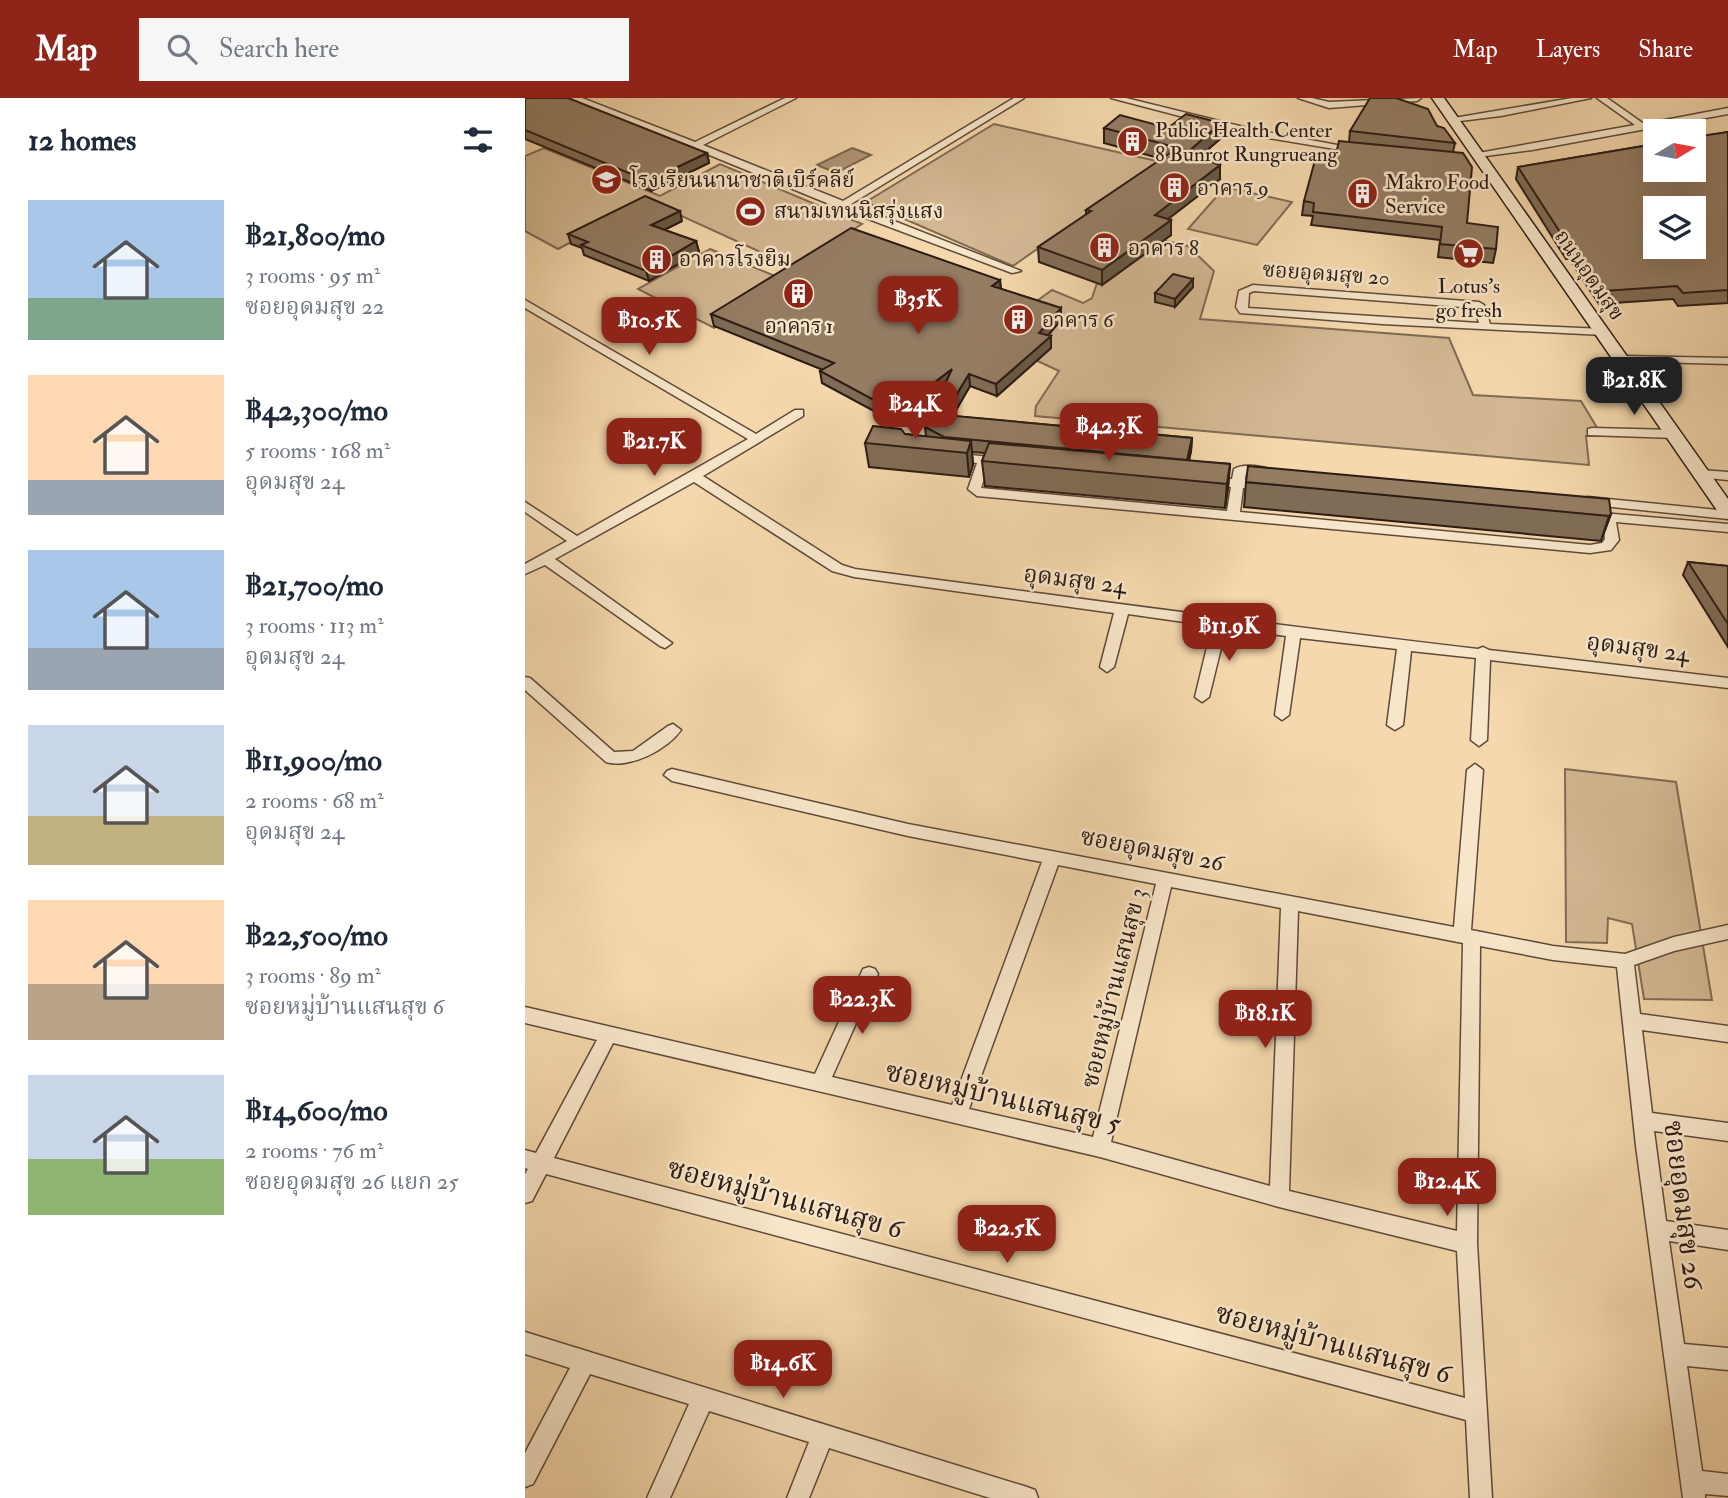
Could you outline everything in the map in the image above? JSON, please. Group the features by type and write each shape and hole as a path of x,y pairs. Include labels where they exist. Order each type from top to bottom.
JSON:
{"main road":[{"name":"ถนนอุดมสุข","path":"1438,98 1478,159 1603,332 1728,513"}],"street":[{"path":"574,98 697,145 842,206 1016,271"},
{"path":"697,145 792,98"},
{"path":"842,206 1020,98"},
{"path":"1115,98 1256,133 1367,152"},
{"path":"1302,98 1329,105 1417,98"},
{"path":"1452,118 1501,113 1587,98"},
{"path":"1601,98 1643,127"},
{"path":"1686,119 1728,111"},
{"path":"1478,159 1643,127"},
{"name":"ซอยอุดมสุข 20","path":"1486,327 1479,304 1253,288 1244,291 1241,307 1249,312 1486,327 1603,332"},
{"path":"525,303 756,439"},
{"path":"1622,359 1728,361"},
{"path":"525,570 694,476 799,413"},
{"path":"1592,432 1675,434"},
{"path":"937,455 1023,463"},
{"path":"984,460 974,489 977,492 1590,549 1606,547 1612,540 1619,504"},
{"path":"1233,516 1240,469 1281,473"},
{"path":"1701,474 1728,476"},
{"name":"อุดมสุข 24","path":"694,476 837,568 854,573 1294,632 1483,652 1728,683"},
{"path":"1197,480 1280,488"},
{"path":"1579,501 1728,513"},
{"path":"525,506 576,541"},
{"path":"1582,515 1728,528"},
{"path":"545,558 665,643"},
{"path":"1107,667 1122,608"},
{"path":"1202,697 1220,622"},
{"path":"1282,715 1294,632"},
{"path":"1395,725 1405,643"},
{"path":"1479,740 1483,652"},
{"path":"525,682 611,758 636,756 673,730"},
{"path":"1475,770 1467,937 1467,1243 1481,1498"},
{"name":"ซอยอุดมสุข 26","path":"672,775 908,830 1553,953 1625,961 1674,944 1728,932"},
{"path":"957,1116 1052,858"},
{"name":"ซอยหมู่บ้านแสนสุข 3","path":"1100,1148 1165,879"},
{"path":"1279,1198 1290,904"},
{"name":"ซอยอุดมสุข 26","path":"1625,961 1643,1121 1693,1490"},
{"path":"820,1083 869,974"},
{"name":"ซอยหมู่บ้านแสนสุข 5","path":"525,1015 1100,1148 1279,1198 1467,1243"},
{"path":"1632,1021 1728,1034"},
{"path":"525,1194 532,1161 608,1036"},
{"path":"1643,1121 1728,1132"},
{"name":"ซอยหมู่บ้านแสนสุข 6","path":"532,1161 1478,1412"},
{"path":"1658,1230 1728,1240"},
{"path":"525,1343 1027,1498"},
{"path":"1674,1354 1728,1359"},
{"path":"525,1476 585,1362"},
{"path":"658,1498 703,1398"},
{"path":"797,1498 823,1434"},
{"path":"1693,1490 1728,1485"}],"shaded area":[{"path":"994,124 1161,162 1013,266 872,205 869,200"},
{"path":"544,148 660,196 720,164 862,224 793,267 649,201 558,249 525,231 525,156"},
{"path":"852,148 871,155 836,173 817,165"},
{"path":"1225,187 1292,202 1257,245 1188,229"},
{"path":"1153,238 1188,246 1214,271 1200,319 1449,338 1473,395 1581,401 1602,436 1586,436 1589,465 1035,416 1036,406 1059,371 993,340 1008,322 1052,290 1083,303 1092,298 1098,280"},
{"path":"710,249 782,279 736,317 714,328 638,289"},
{"path":"1565,769 1676,782 1712,1000 1644,999 1632,924 1608,918 1607,943 1566,942"}],"building":[{"path":"525,98 568,98 707,153 648,181 525,130"},
{"path":"1370,98 1396,98 1428,109 1437,126 1444,128 1455,143 1350,131"},
{"path":"1186,114 1221,123 1189,151 1104,128 1120,115 1168,128"},
{"path":"1728,132 1728,290 1683,293 1677,286 1603,291 1573,246 1569,246 1518,167 1643,146 1643,182 1706,182 1706,135"},
{"path":"1339,141 1463,153 1472,167 1467,223 1498,227 1496,249 1440,244 1442,227 1313,212 1314,203 1304,201 1315,160 1334,162"},
{"path":"1176,149 1220,165 1155,215 1171,220 1102,270 1038,247 1091,211 1086,210"},
{"path":"645,196 680,211 651,225 696,241 646,271 581,245 588,242 568,234"},
{"path":"851,228 1000,280 992,286 1061,308 1039,333 1051,336 996,384 969,374 944,415 1192,438 1187,460 944,437 925,427 952,369 896,412 820,371 834,363 711,314"},
{"path":"1173,274 1193,279 1175,299 1155,293"},
{"path":"873,426 901,429 905,434 971,441 967,453 865,443"},
{"path":"989,443 1230,464 1227,484 982,461"},
{"path":"1248,466 1609,499 1611,514 1609,516 1246,482"},
{"path":"1688,562 1728,566 1728,624"}],"place":[{"name":"Public Health Center 8 Bunrot Rungrueang","path":"1132,142"},
{"name":"โรงเรียนนานาชาติเบิร์คลีย์","path":"607,180"},
{"name":"อาคาร 9","path":"1174,188"},
{"name":"Makro Food Service","path":"1362,194"},
{"name":"สนามเทนนิสรุ่งแสง","path":"751,211"},
{"name":"อาคาร 8","path":"1105,248"},
{"name":"Lotus's go fresh","path":"1469,254"},
{"name":"อาคารโรงยิม","path":"656,259"},
{"name":"อาคาร 1","path":"799,294"},
{"name":"อาคาร 6","path":"1019,320"}]}
